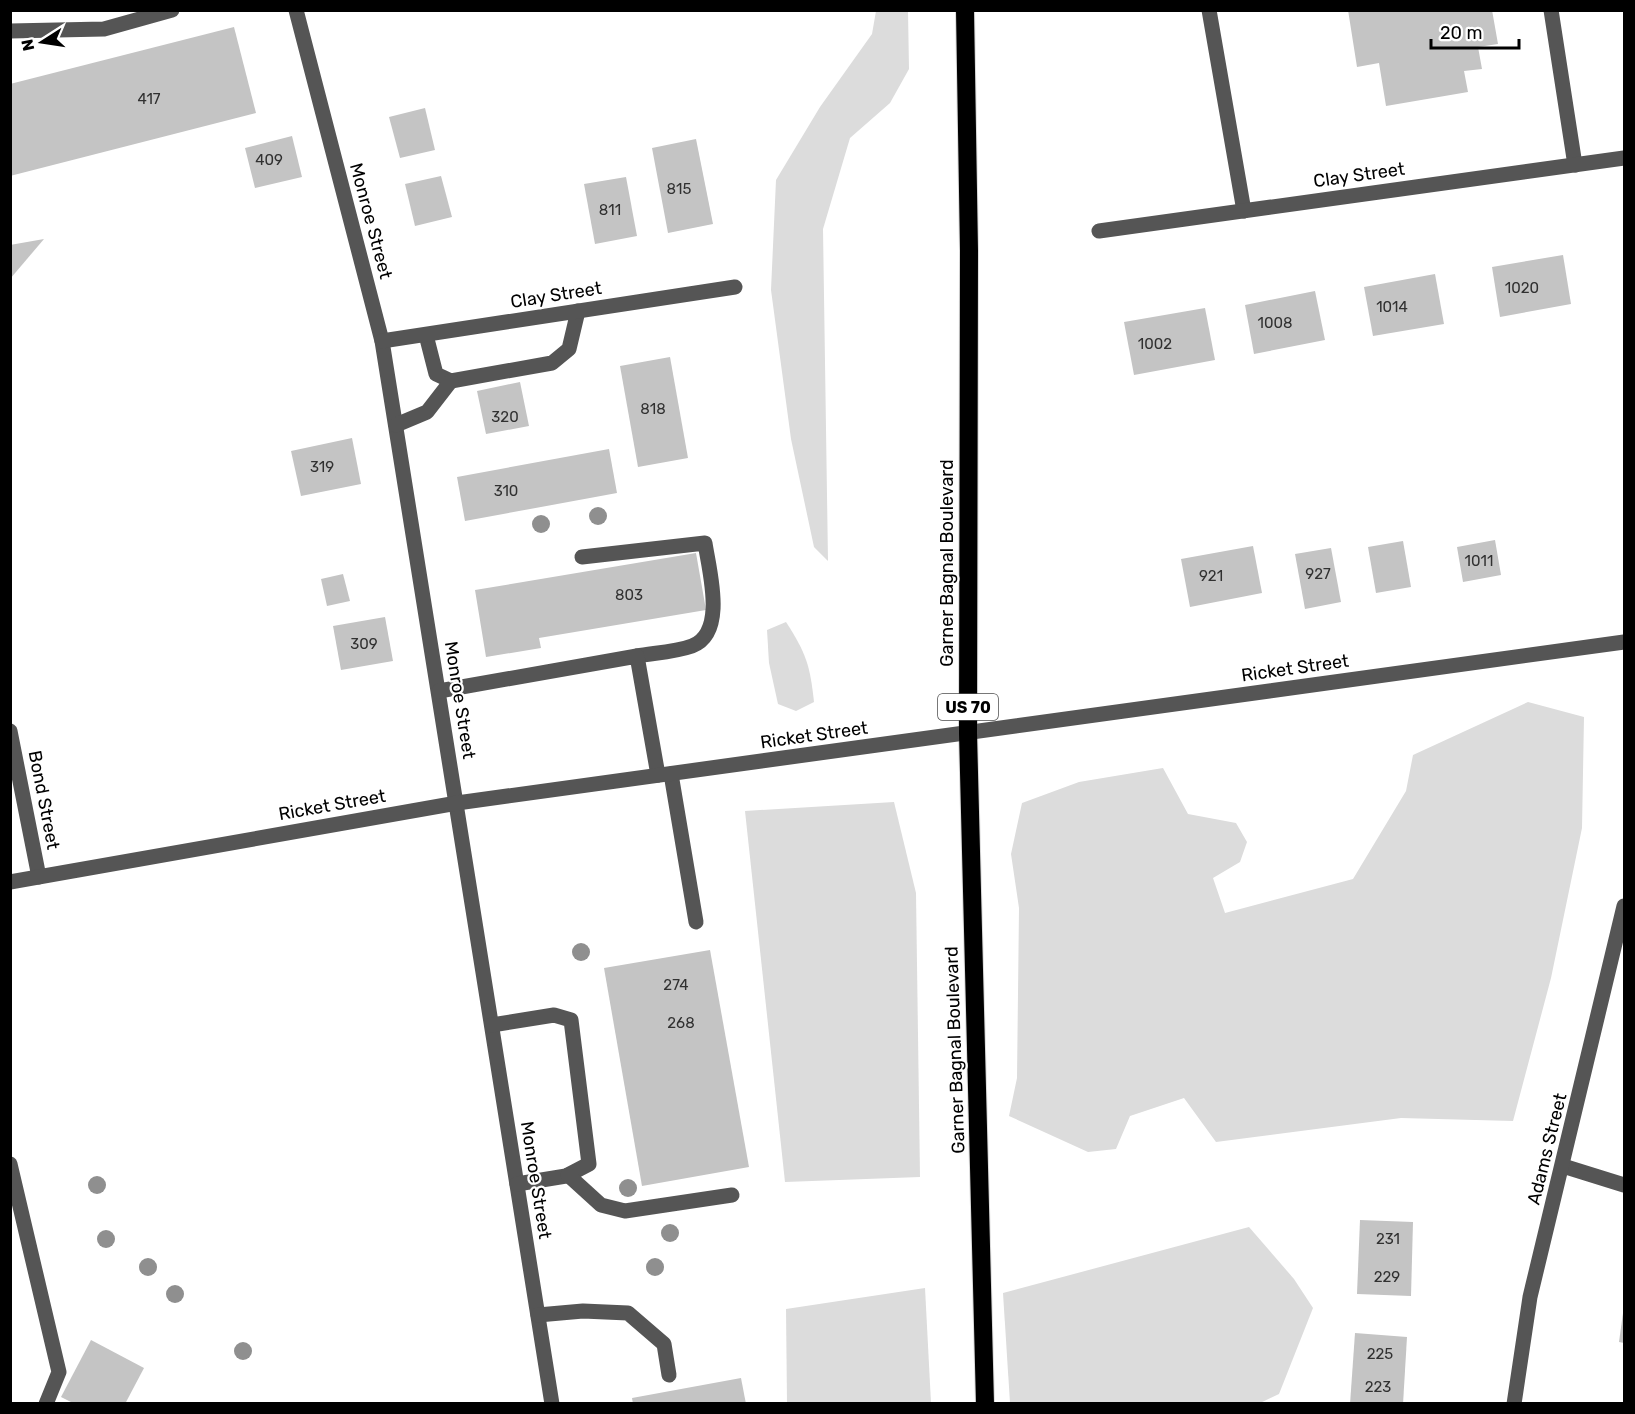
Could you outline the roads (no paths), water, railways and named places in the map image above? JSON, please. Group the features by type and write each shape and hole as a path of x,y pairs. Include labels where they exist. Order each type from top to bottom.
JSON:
{"highway":[{"name":"Garner Bagnal Boulevard","path":"965,10 969,251 968,733 986,1404"}],"street":[{"path":"10,31 104,29 172,10"},
{"name":"Monroe Street","path":"296,10 382,341 552,1404"},
{"path":"1209,10 1244,211"},
{"path":"1551,10 1575,165"},
{"name":"Clay Street","path":"1099,231 1624,158"},
{"name":"Clay Street","path":"382,341 735,287"},
{"path":"426,335 436,374 451,381 552,363 569,349 578,311"},
{"path":"396,425 427,412 451,381"},
{"path":"439,691 694,646 709,631 715,605 705,543 582,557"},
{"name":"Ricket Street","path":"10,882 457,803 1624,642"},
{"path":"637,656 696,922"},
{"name":"Bond Street","path":"10,731 39,877"},
{"name":"Adams Street","path":"1514,1404 1530,1297 1624,906"},
{"path":"492,1025 554,1015 571,1020 589,1164 568,1175 517,1184"},
{"path":"10,1164 59,1372 46,1404"},
{"path":"1563,1166 1624,1185"},
{"path":"568,1175 601,1205 625,1211 732,1195"},
{"path":"538,1315 584,1311 628,1313 664,1344 669,1375"}]}
